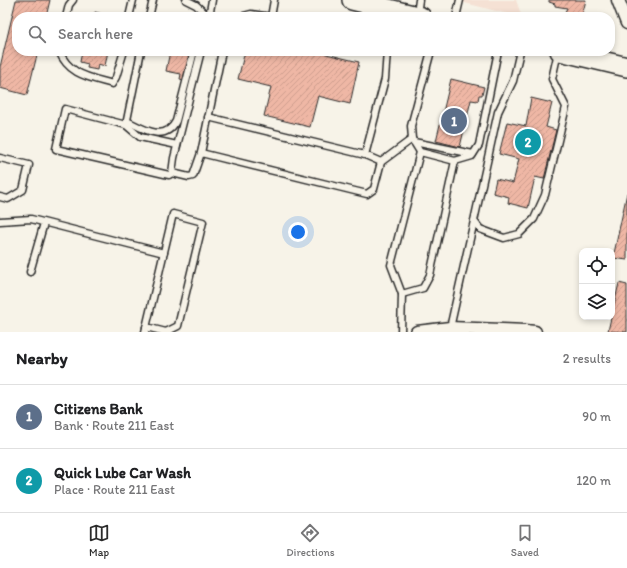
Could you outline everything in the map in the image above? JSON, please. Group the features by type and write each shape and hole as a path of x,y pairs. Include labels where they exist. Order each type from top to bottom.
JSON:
{"main road":[{"path":"361,1 419,11"},
{"path":"579,56 624,67"}],"street":[{"path":"618,0 627,23"},
{"path":"417,332 450,328 525,330 535,332"}],"lane":[{"path":"67,12 69,5 73,0"},
{"path":"130,12 132,0"},
{"path":"150,12 153,0"},
{"path":"186,0 196,5 204,12"},
{"path":"210,12 212,0"},
{"path":"272,12 274,0"},
{"path":"457,12 460,0"},
{"path":"62,56 67,66 74,71 112,84 116,77 122,56"},
{"path":"126,123 140,56"},
{"path":"193,56 176,121 169,131 159,133 65,108 56,149 169,175 172,173 189,177 193,176 200,153 221,56"},
{"path":"172,173 174,158 200,56"},
{"path":"366,155 385,79 387,56"},
{"path":"430,56 411,126 413,141 420,152 456,161 472,156 479,145 497,56"},
{"path":"450,328 498,112 513,81 519,56"},
{"path":"474,222 480,229 504,238 519,234 534,219 545,195 566,107 552,79 558,56"},
{"path":"208,117 366,155 381,162"},
{"path":"126,123 140,137 177,146"},
{"path":"200,153 367,194 374,190 381,162 413,141 473,154"},
{"path":"401,332 402,294 391,265 420,152"},
{"path":"0,158 29,165 23,190 8,198 0,197"},
{"path":"402,294 423,288 430,275 456,161"},
{"path":"174,214 203,222 178,326 166,332 146,330 174,214"},
{"path":"0,221 31,220 164,253"},
{"path":"30,272 44,223"}],"shaded area":[{"path":"453,0 516,0 520,12 500,12"}],"building":[{"path":"16,0 50,0 47,12 13,12"},
{"path":"549,0 586,0 583,12 565,12 567,8 555,6 555,4 549,2"},
{"path":"12,17 12,56 37,56 27,95 0,88 0,67"},
{"path":"81,56 107,56 105,66 98,64 97,70 87,68 88,64 80,62"},
{"path":"169,56 190,56 184,80 180,79 181,74 166,71"},
{"path":"244,56 334,56 359,62 350,104 318,96 310,127 264,116 271,87 238,79"},
{"path":"451,79 484,87 482,95 479,95 478,101 471,100 460,147 436,141"},
{"path":"531,98 552,103 546,127 556,130 544,179 535,177 528,208 508,203 509,197 493,193 496,179 513,183 519,159 499,154 507,122 526,126"},
{"path":"627,193 627,260 615,258 615,249"},
{"path":"619,283 627,285 627,332 608,331 611,320 615,320 615,300"}],"place":[{"name":"Citizens Bank","path":"454,121"},
{"name":"Quick Lube Car Wash","path":"528,142"}]}
